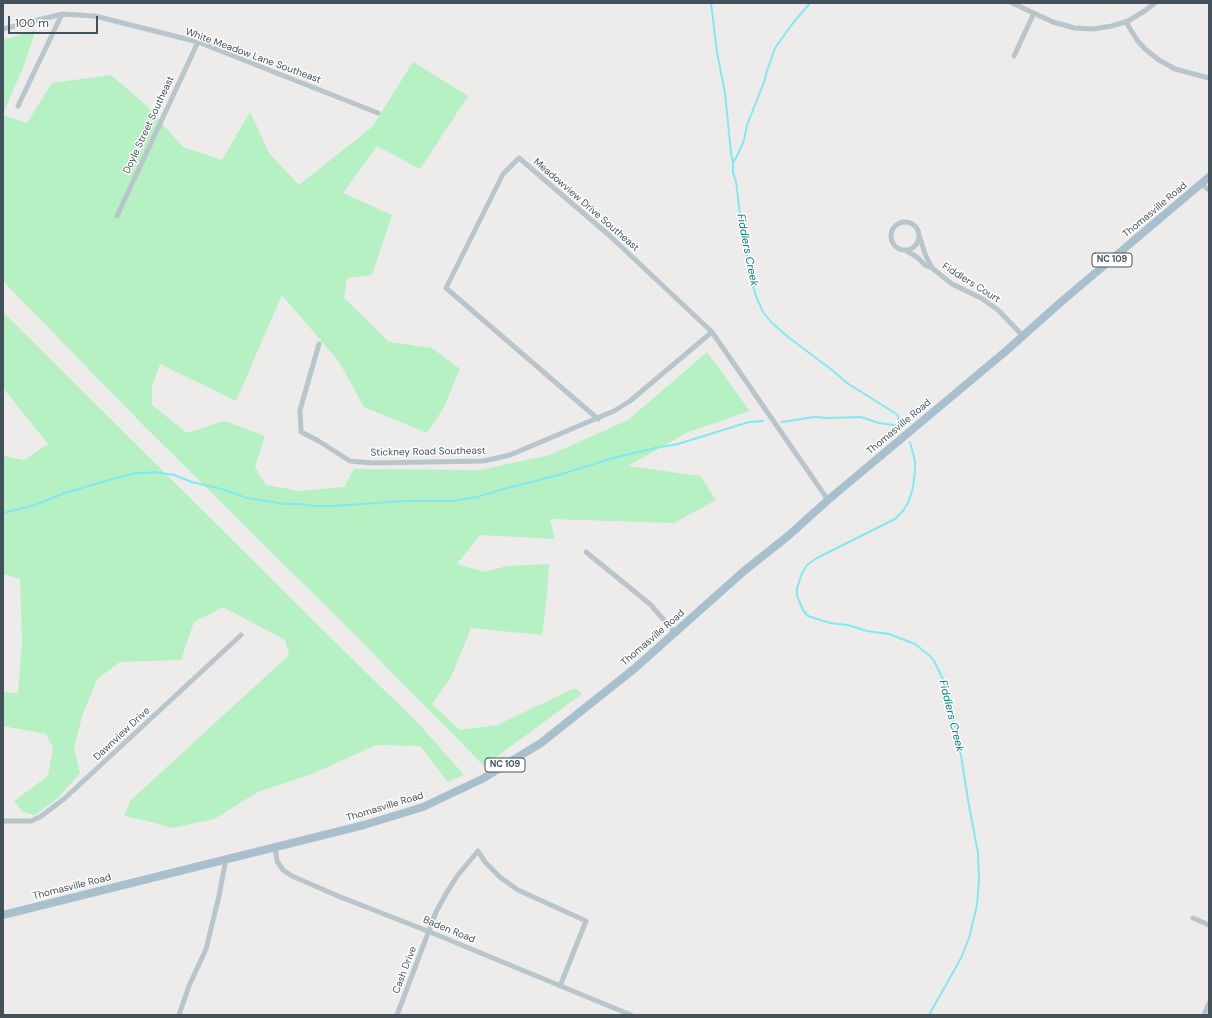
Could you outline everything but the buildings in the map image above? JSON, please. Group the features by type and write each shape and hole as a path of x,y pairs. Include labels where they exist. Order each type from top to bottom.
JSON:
{"main road":[{"name":"Thomasville Road","path":"3,915 275,848 364,825 423,807 482,779 541,743 634,669 744,571 788,536 828,500 1209,177"}],"street":[{"path":"1012,3 1064,26 1083,29 1107,27 1126,22 1155,3"},
{"path":"1014,56 1034,13"},
{"path":"18,106 62,14"},
{"name":"White Meadow Lane Southeast","path":"3,30 62,14 95,16 198,42 378,113"},
{"path":"1126,22 1144,49 1158,60 1175,69 1209,78"},
{"name":"Doyle Street Southeast","path":"116,216 198,42"},
{"name":"Meadowview Drive Southeast","path":"598,419 446,288 503,174 519,158 610,236 712,332 828,500"},
{"path":"1201,184 1209,190"},
{"name":"Fiddlers Court","path":"919,236 915,225 909,222 897,224 891,235 892,241 896,246 916,257 952,284 981,298 998,310 1023,336"},
{"path":"905,250 914,247 918,242 919,236"},
{"path":"919,236 925,254 932,268"},
{"name":"Stickney Road Southeast","path":"320,344 300,410 301,432 350,460 373,463 483,461 510,455 614,412 630,401 712,332"},
{"path":"586,552 651,606 675,633"},
{"name":"Dawnview Drive","path":"3,821 31,820 40,817 64,799 241,635"},
{"name":"Baden Road","path":"275,848 278,861 283,870 292,876 631,1015"},
{"name":"Cash Drive","path":"397,1015 430,932 436,912 458,875 478,851 485,862 501,878 518,890 586,921 560,986"},
{"path":"179,1015 206,949 226,859"},
{"path":"1193,918 1209,925"},
{"path":"1204,1015 1209,1003"}],"green space":[{"path":"36,30 24,65 3,114 3,40"},
{"path":"413,62 468,96 420,169 377,146 343,193 392,215 372,275 347,278 344,298 389,342 432,348 460,369 443,409 427,433 364,407 339,362 282,295 236,401 160,364 152,387 152,405 187,433 224,421 265,436 255,467 266,485 300,491 344,487 354,469 480,470 550,455 628,420 707,352 750,411 688,432 628,466 700,476 716,500 674,523 550,519 555,539 480,535 457,564 485,572 507,566 549,564 542,635 471,628 451,677 432,704 460,730 497,725 575,688 582,694 484,766 346,626 143,425 3,281 3,115 27,123 52,83 111,75 146,105 183,147 222,160 250,112 269,153 299,185 372,127"},
{"path":"3,312 419,724 464,775 448,782 420,746 376,745 312,774 258,792 214,819 172,828 124,816 131,800 289,655 285,640 223,607 194,622 181,660 120,662 97,679 82,716 74,749 80,773 58,798 35,815 23,812 14,801 48,776 53,748 46,734 3,726 3,692 18,693 22,642 20,579 3,574 3,456 24,460 48,444 3,388"}],"waterway":[{"name":"Fiddlers Creek","path":"711,3 717,52 725,93 733,173 736,181 741,223 751,279 763,312 771,322 788,337 847,383 898,415 900,430"},
{"path":"733,163 744,140 747,125 764,82 775,48 810,3"},
{"path":"782,422 814,417 861,417 879,423 900,426"},
{"path":"3,513 35,505 65,493 102,482 136,473 155,472 174,475 192,482 225,490 247,498 286,504 334,506 405,501 451,501 477,497 562,474 613,458 678,444 749,422 763,421"},
{"name":"Fiddlers Creek","path":"910,442 915,461 913,488 908,503 902,512 895,519 817,558 807,565 802,573 797,588 797,596 803,610 808,616 830,623 848,625 867,631 889,634 915,644 930,656 943,679 959,743 978,853 979,880 977,905 969,938 961,958 929,1015"}]}
